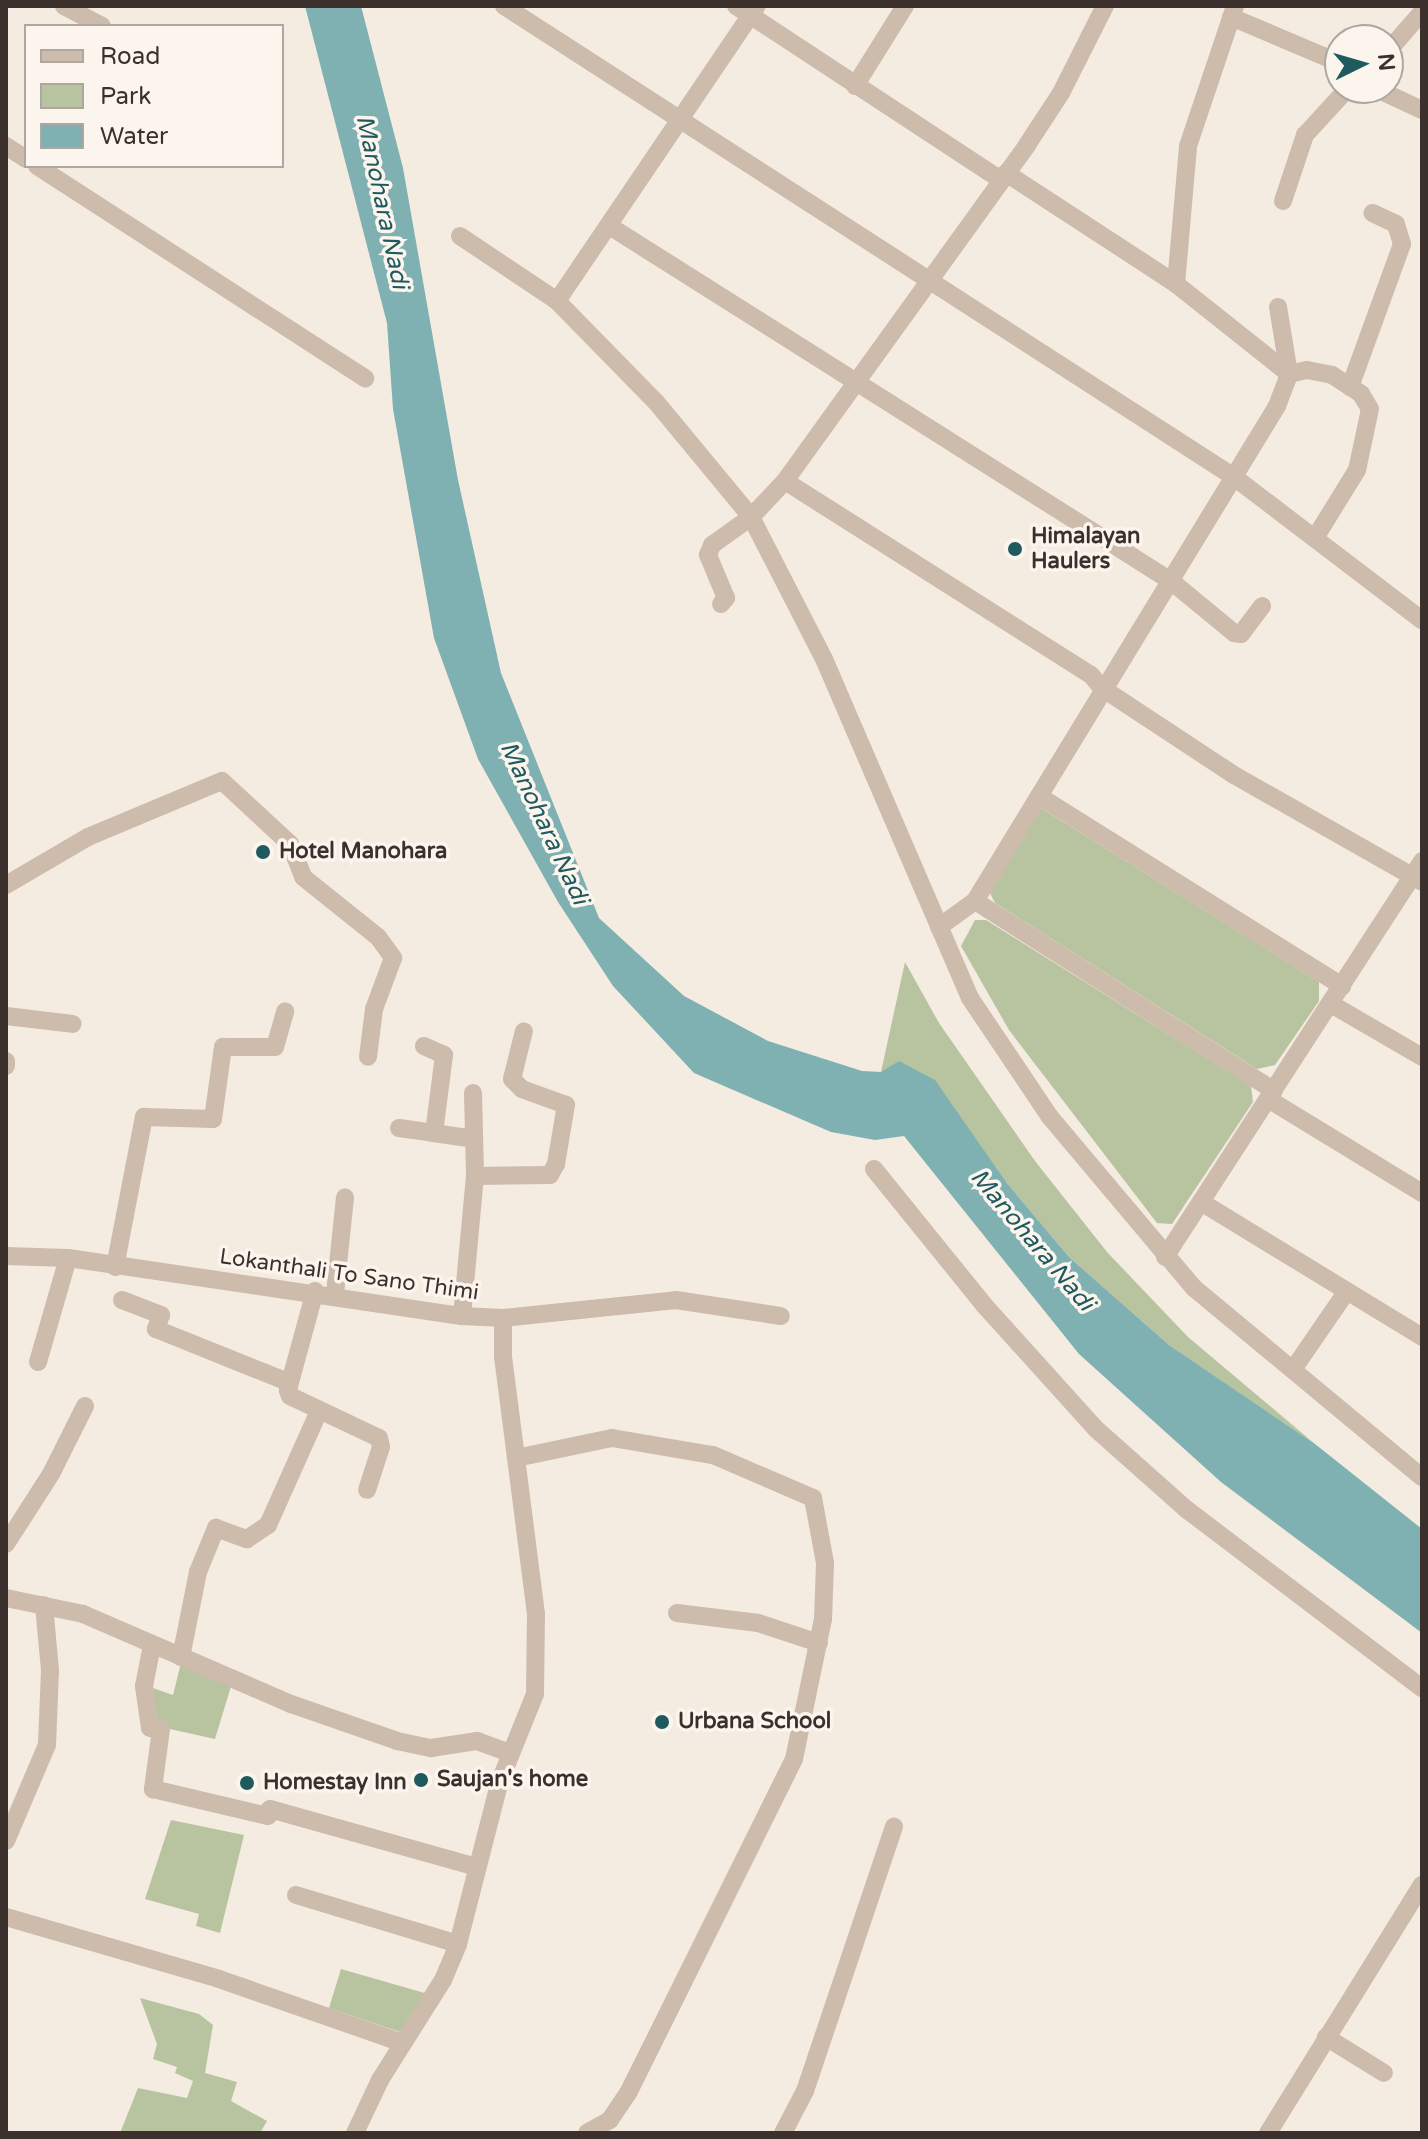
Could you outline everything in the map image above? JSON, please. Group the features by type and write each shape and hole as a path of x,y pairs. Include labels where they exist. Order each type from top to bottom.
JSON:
{"street":[{"path":"64,6 98,24"},
{"path":"504,6 1234,477 1422,620"},
{"path":"855,86 905,6"},
{"path":"721,604 726,598 708,555 712,545 751,517 785,481 1061,93 1105,6"},
{"path":"557,301 681,122 748,9 855,86 1176,284 1289,374"},
{"path":"1176,284 1188,146 1233,12 1324,55"},
{"path":"1404,33 1422,12"},
{"path":"1283,201 1305,135 1333,104"},
{"path":"6,146 24,158"},
{"path":"40,168 365,378"},
{"path":"1350,387 1402,244 1396,224 1372,213"},
{"path":"611,227 1171,581 1234,633 1241,634 1262,606"},
{"path":"460,236 557,301 656,402 751,517 824,659 970,998 1006,1056 1165,1257 1194,1288 1422,1477"},
{"path":"939,927 975,901 1102,688 1277,406 1289,374 1278,307"},
{"path":"1289,374 1307,370 1332,375 1350,387 1370,409 1357,470 1315,538"},
{"path":"785,481 1091,675 1102,688 1234,775 1419,873 1165,1257"},
{"path":"6,885 88,837 222,781 290,844 303,877 378,937 393,958 374,1009 368,1057"},
{"path":"1039,796 1342,986"},
{"path":"975,901 1422,1193"},
{"path":"1331,1004 1422,1057"},
{"path":"115,1267 144,1117 213,1119 223,1047 275,1047 285,1011"},
{"path":"6,1016 73,1024"},
{"path":"475,1176 550,1175 556,1164 566,1105 522,1089 512,1079 524,1031"},
{"path":"424,1046 444,1055 434,1133"},
{"path":"462,1316 475,1176 473,1093"},
{"path":"399,1128 474,1139"},
{"path":"874,1169 984,1305 1096,1429 1186,1509 1422,1688"},
{"path":"335,1294 345,1198"},
{"path":"1201,1202 1422,1337"},
{"name":"Lokanthali To Sano Thimi","path":"6,1256 68,1258 115,1267 315,1291 462,1316 503,1318 676,1300 781,1316"},
{"path":"38,1362 68,1258"},
{"path":"315,1291 290,1383 290,1396 379,1438 381,1447 367,1490"},
{"path":"1294,1368 1347,1291"},
{"path":"122,1300 161,1315 156,1329 290,1383"},
{"path":"355,2133 403,2043 429,2007 458,1944 510,1753 535,1694 537,1653 503,1318"},
{"path":"6,1544 51,1474 85,1406"},
{"path":"181,1657 195,1583 216,1528 247,1539 268,1525 319,1411"},
{"path":"516,1458 612,1438 713,1455 813,1498 825,1563 819,1643 794,1759 628,2093 610,2120 587,2133"},
{"path":"6,1598 83,1614 181,1657 397,1741 431,1748 477,1741 510,1753"},
{"path":"6,1841 42,1766 47,1745 50,1670 44,1605"},
{"path":"677,1613 758,1623 819,1643"},
{"path":"152,1645 144,1686 150,1728 161,1729 153,1789 268,1816 270,1809 477,1867"},
{"path":"783,2133 805,2091 894,1827"},
{"path":"1268,2133 1422,1885"},
{"path":"296,1895 458,1944"},
{"path":"6,1917 219,1979 403,2043"},
{"path":"1326,2037 1384,2073"}],"green space":[{"path":"1038,806 1319,982 1319,1001 1275,1065 1257,1069 995,903 989,891"},
{"path":"975,920 986,920 1251,1086 1253,1102 1172,1224 1157,1223 1009,1030 961,946"},
{"path":"905,962 939,1023 1035,1161 1107,1252 1188,1337 1315,1444 1169,1345 1069,1257 1006,1182 881,1072"},
{"path":"181,1663 232,1683 215,1739 152,1725 147,1686 173,1695"},
{"path":"171,1820 244,1835 220,1933 196,1926 199,1914 145,1899"},
{"path":"341,1969 428,1994 400,2032 329,2008"},
{"path":"140,1998 199,2014 213,2025 205,2073 237,2082 231,2101 267,2121 260,2133 120,2133 138,2088 187,2098 193,2081 175,2073 177,2067 153,2059 157,2044"}],"water":[{"name":"Manohara Nadi","path":"305,6 361,6 403,168 458,480 501,673 599,918 684,996 768,1041 862,1071 881,1072 899,1061 935,1080 1006,1182 1069,1257 1169,1345 1315,1444 1422,1529 1422,1633 1221,1482 1079,1354 904,1136 875,1140 831,1132 694,1073 613,986 558,902 478,759 434,638 393,409 387,323"}],"place":[{"name":"Himalayan Haulers","path":"1015,549"},
{"name":"Hotel Manohara","path":"263,852"},
{"name":"Urbana School","path":"662,1722"},
{"name":"Saujan's home","path":"421,1780"},
{"name":"Homestay Inn","path":"247,1783"}]}
